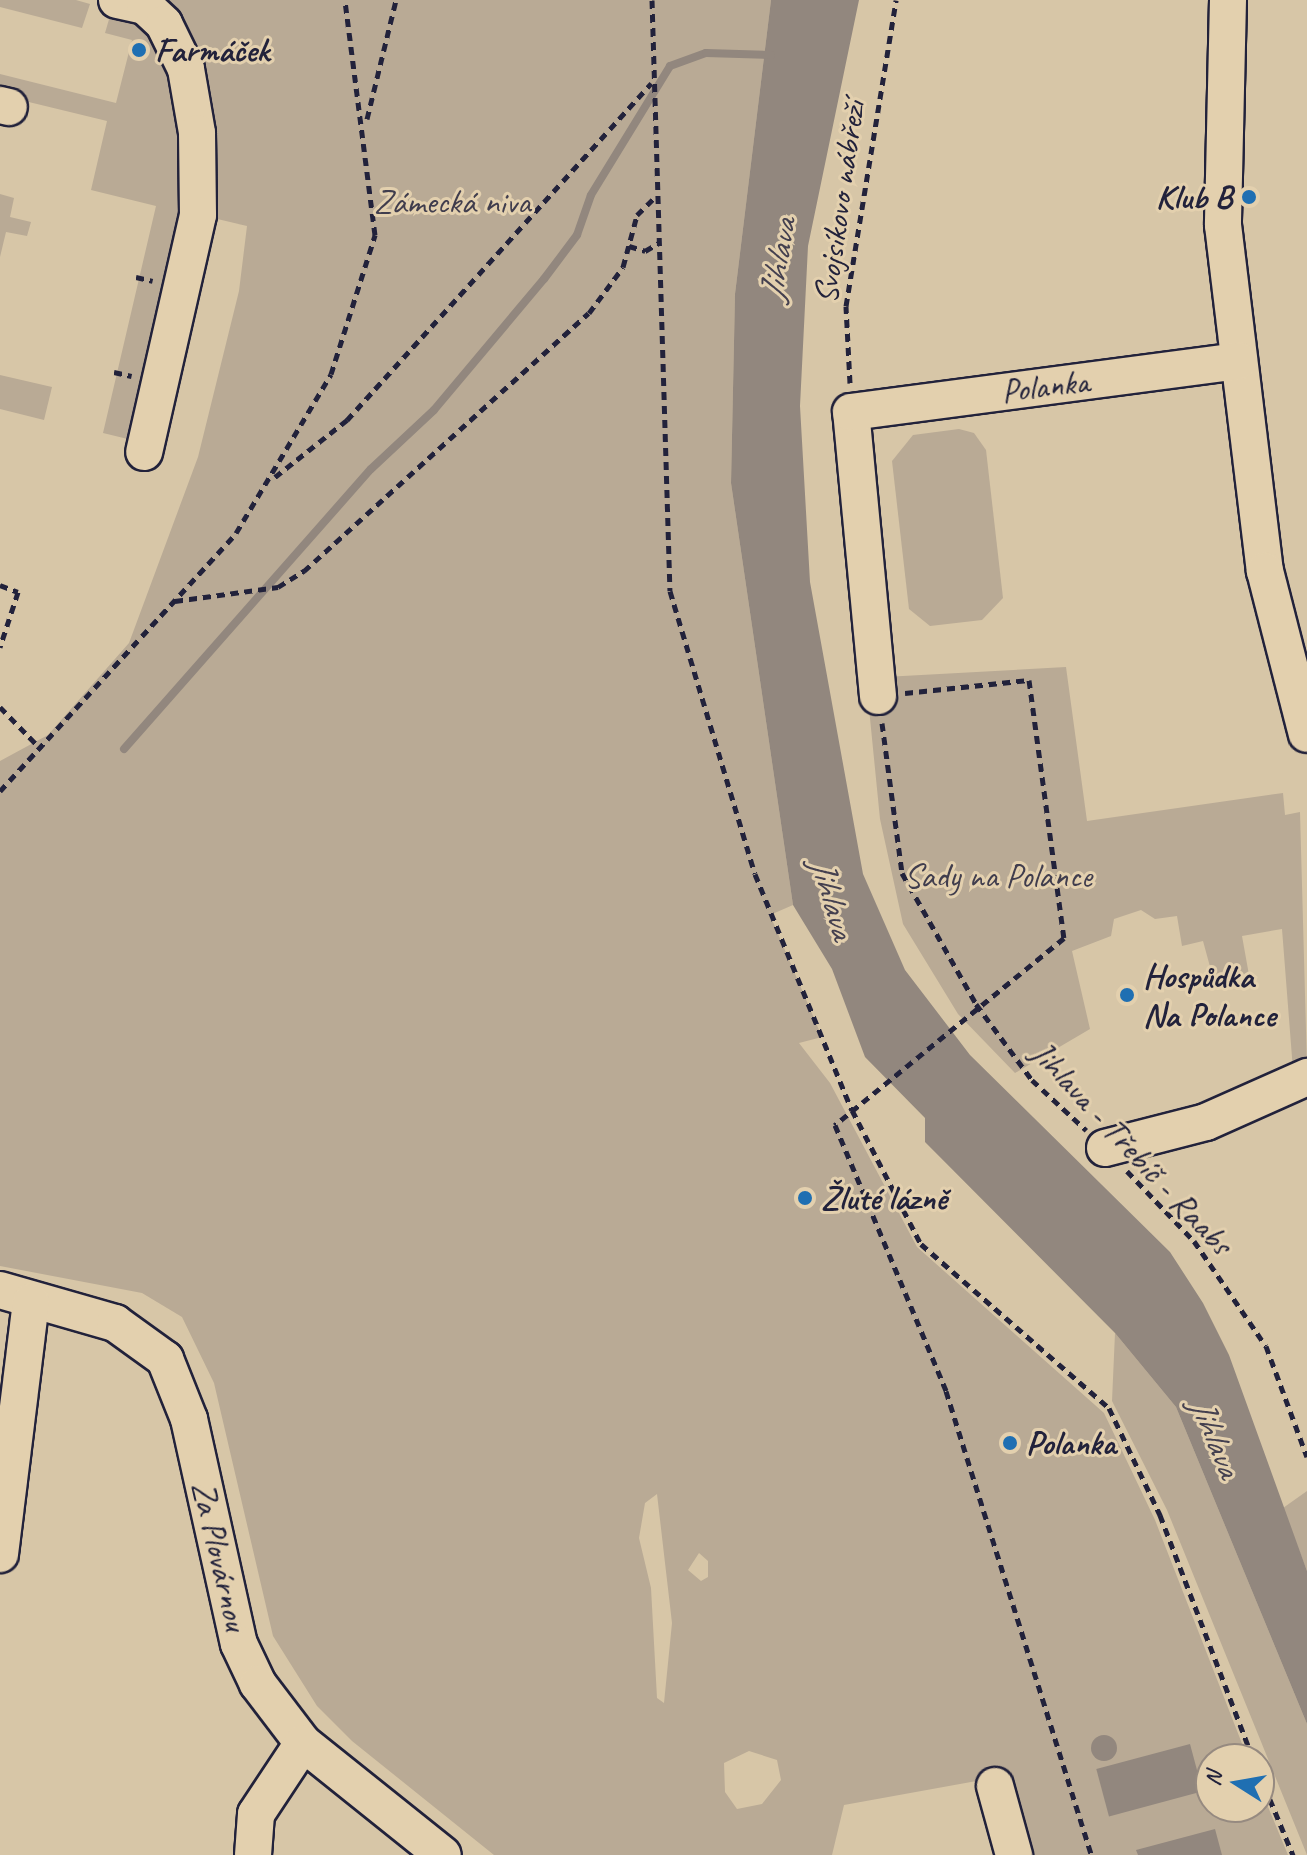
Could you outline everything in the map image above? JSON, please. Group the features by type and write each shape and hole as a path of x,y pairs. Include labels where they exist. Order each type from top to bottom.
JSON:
{"street":[{"path":"117,0 145,6 164,24 186,69 197,133 198,215 144,452"},
{"path":"1228,0 1219,181 1265,571 1307,734"},
{"name":"Polanka","path":"851,412 1239,361"},
{"path":"851,412 878,696"},
{"path":"1105,1148 1206,1122 1307,1077"},
{"path":"0,1554 15,1296"},
{"name":"Za Plovárnou","path":"15,1296 115,1323 165,1359 189,1419 239,1644 303,1743 443,1855"},
{"path":"253,1855 256,1814 303,1743"},
{"path":"995,1786 1014,1855"}],"path":[{"path":"0,791 175,601 273,478 331,374 367,272 375,235 366,124 345,0"},
{"path":"366,124 396,0"},
{"path":"652,0 652,82 670,591 755,874 852,1110 921,1244 1109,1408 1160,1515 1247,1743"},
{"name":"Svojsíkovo nábřeží","path":"851,412 846,306 896,0"},
{"path":"273,478 347,420 652,82"},
{"path":"175,601 278,587 304,571 589,313 623,267 637,215 656,195"},
{"path":"629,246 645,251 659,243"},
{"path":"0,585 18,592 0,647"},
{"path":"878,696 1029,680 1064,938 976,1004 835,1125 946,1391 1054,1718 1091,1855"},
{"name":"Jihlava - Třebíč - Raabs","path":"878,696 902,873 976,1004 1032,1080 1105,1148 1194,1241 1266,1346 1307,1457"},
{"path":"0,707 41,749"},
{"path":"1275,1812 1293,1855"}],"green space":[{"path":"0,0 76,0 90,4 82,28 0,7"},
{"name":"Zámecká niva","path":"165,0 771,0 735,294 731,483 793,905 770,915 822,1037 799,1043 830,1083 917,1247 1104,1413 1155,1520 1242,1743 1195,1743 1195,1823 1275,1823 1288,1855 1026,1855 982,1780 844,1805 832,1855 494,1855 352,1741 317,1706 273,1636 214,1383 182,1317 142,1293 0,1266 0,761 48,735 129,643 198,457 239,291 247,226 209,217","holes":["657,1494 672,1623 664,1703 657,1698 651,1588 639,1538 645,1503","699,1553 708,1561 708,1577 701,1581 688,1570","749,1751 777,1760 781,1780 762,1804 737,1809 725,1792 724,1763"]},
{"path":"112,9 148,16 176,65 189,213 136,441 103,433 156,206 91,190 107,121 0,95 0,74 116,103 132,40 105,33"},
{"path":"0,194 14,198 10,217 31,222 27,236 6,232 0,257"},
{"path":"0,375 52,387 44,420 0,409"},
{"path":"959,429 974,433 986,450 1003,598 982,620 930,626 909,609 892,461 913,435"},
{"name":"Sady na Polance","path":"1066,667 1087,821 1283,793 1285,815 1300,812 1307,1067 1293,1070 1282,929 1242,936 1249,975 1229,978 1212,974 1203,941 1182,946 1177,916 1155,919 1141,910 1114,919 1111,936 1072,951 1090,1029 1015,1073 958,1014 903,924 880,819 866,678"},
{"path":"1115,1333 1176,1407 1307,1724 1307,1855 1275,1776 1275,1743 1262,1743 1167,1510 1112,1401"},
{"path":"1307,1491 1307,1571 1283,1508"}],"water":[{"name":"Jihlava","path":"771,0 859,0 808,246 800,406 810,582 863,874 905,970 970,1055 1170,1252 1203,1303 1229,1355 1307,1571 1307,1724 1176,1407 1115,1333 925,1142 925,1118 865,1057 832,969 793,905 731,483 735,294"},
{"path":"1104,1735 1113,1739 1117,1748 1113,1757 1104,1761 1095,1757 1091,1748 1095,1739"},
{"path":"1190,1744 1195,1763 1195,1793 1109,1816 1096,1769"},
{"path":"1215,1829 1222,1855 1138,1855 1136,1850"}],"waterway":[{"path":"124,749 371,469 434,410 544,279 577,235 591,195 670,66 706,53 771,55"}],"place":[{"name":"Farmáček","path":"139,50"},
{"name":"Klub B","path":"1249,197"},
{"name":"Hospůdka Na Polance","path":"1127,995"},
{"name":"Žluté lázně","path":"805,1198"},
{"name":"Polanka","path":"1010,1443"}]}
